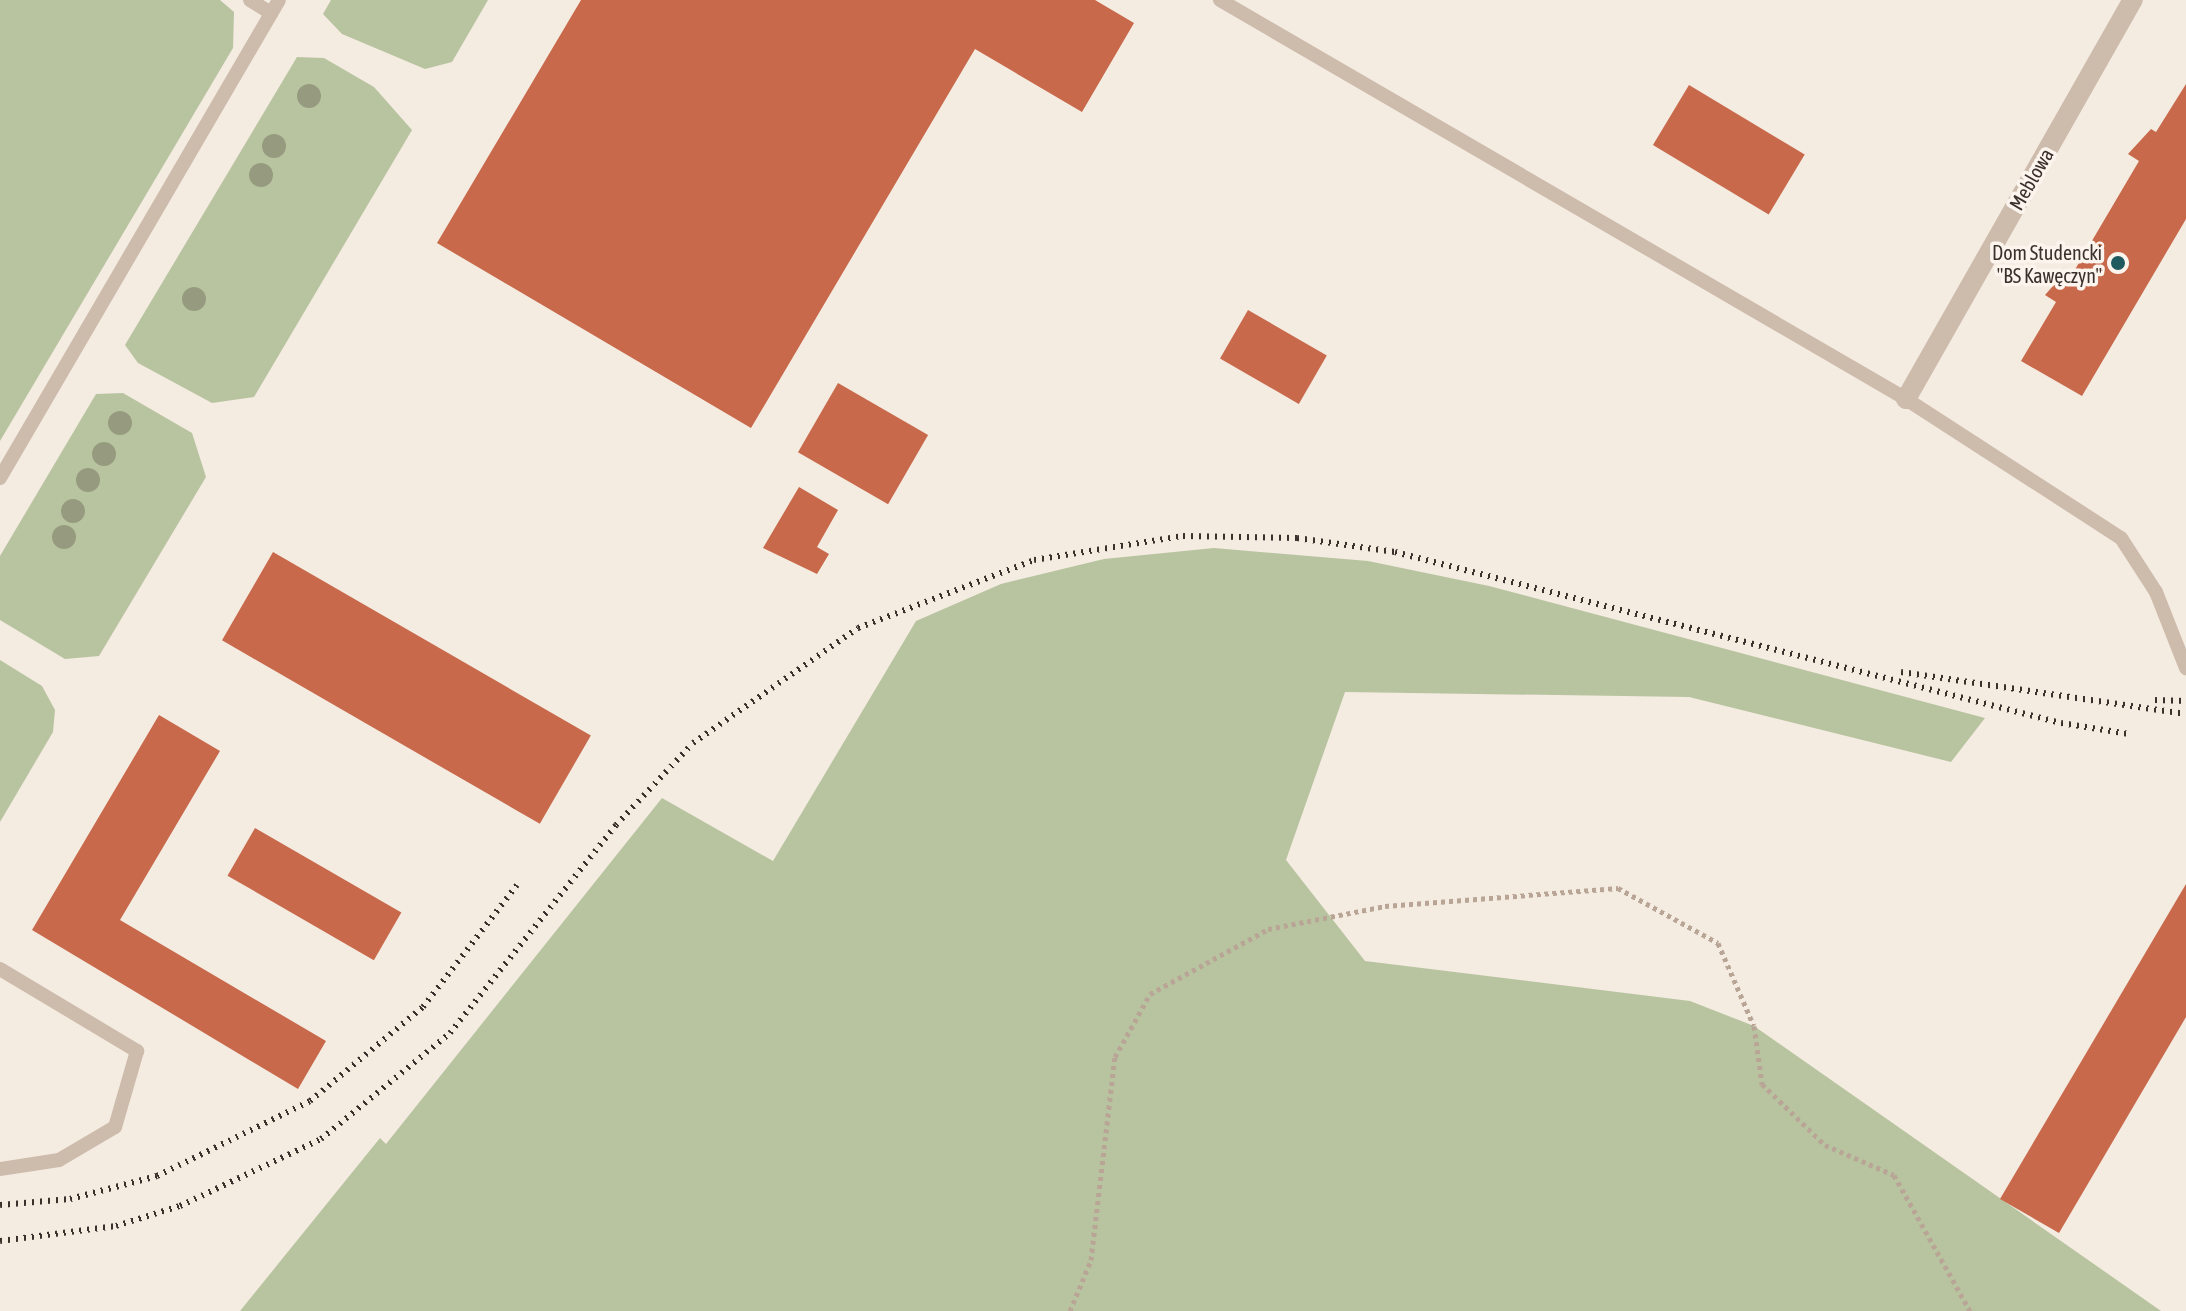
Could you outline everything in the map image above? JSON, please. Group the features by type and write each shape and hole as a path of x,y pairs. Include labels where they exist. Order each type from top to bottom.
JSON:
{"street":[{"name":"Meblowa","path":"1906,399 2133,0"}],"lane":[{"path":"0,478 275,6 250,0"},
{"path":"1220,0 1906,399 2121,538 2156,592 2186,668"},
{"path":"0,969 137,1051 115,1127 59,1160 0,1169"}],"path":[{"path":"1070,1311 1091,1260 1115,1057 1150,994 1268,929 1385,906 1618,888 1718,943 1754,1026 1762,1084 1825,1145 1894,1175 1970,1311"}],"green space":[{"path":"0,0 220,0 234,12 233,48 0,441"},
{"path":"331,0 488,0 452,62 425,69 342,34 323,14"},
{"path":"297,57 324,58 374,87 412,130 254,397 212,403 138,363 125,345"},
{"path":"123,393 192,433 206,477 99,656 65,659 0,620 0,556 96,394"},
{"path":"1214,548 1368,561 1489,586 1985,718 1951,762 1689,697 1345,692 1286,860 1365,961 1690,1001 1754,1026 2161,1311 240,1311 380,1138 386,1144 662,798 773,861 916,621 1001,584 1104,559"},
{"path":"0,660 42,686 55,710 53,732 0,822"}],"building":[{"path":"581,0 1095,0 1134,23 1082,112 975,49 751,428 437,243"},
{"path":"2186,84 2186,219 2082,396 2021,361 2056,302 2045,295 2067,270 2073,273 2139,161 2128,154 2151,129 2156,132"},
{"path":"1689,85 1805,155 1769,215 1653,145"},
{"path":"1248,310 1327,356 1299,404 1220,358"},
{"path":"838,383 928,435 888,504 798,452"},
{"path":"799,487 838,510 817,547 829,554 817,574 763,548"},
{"path":"273,552 591,736 540,824 222,640"},
{"path":"159,715 220,751 120,920 326,1041 298,1089 32,930"},
{"path":"255,828 401,912 374,960 228,876"},
{"path":"2186,884 2186,1017 2059,1233 2000,1199"}],"railway":[{"path":"0,1241 116,1226 180,1206 321,1139 450,1033 616,825 693,743 858,628 1034,560 1183,536 1297,538 1395,552 2061,723 2129,734"},
{"path":"1901,672 2186,714"},
{"path":"2155,700 2186,701"},
{"path":"0,1205 70,1199 157,1176 310,1101 423,1007 517,885"}],"place":[{"name":"Dom Studencki \"BS Kawęczyn\"","path":"2118,263"}]}
